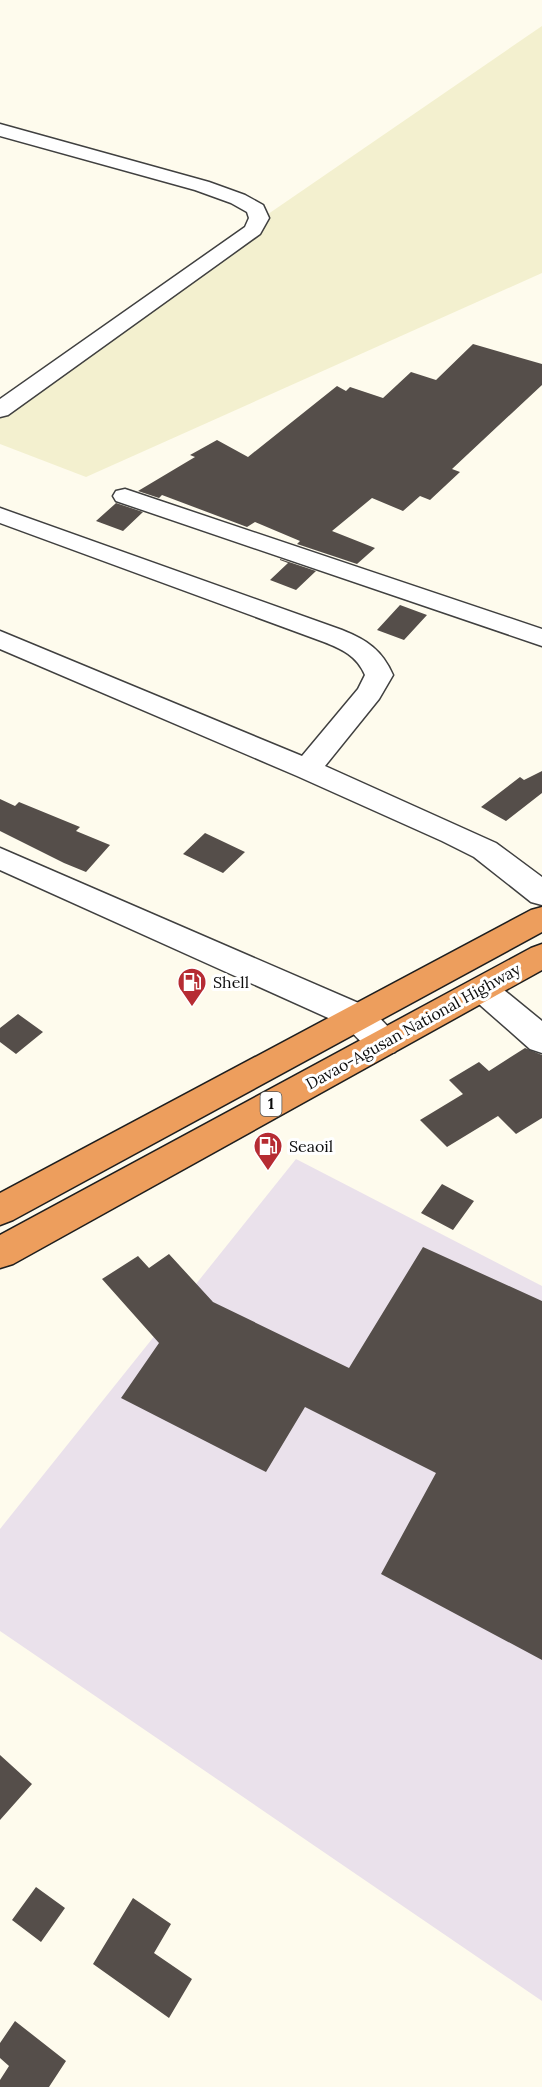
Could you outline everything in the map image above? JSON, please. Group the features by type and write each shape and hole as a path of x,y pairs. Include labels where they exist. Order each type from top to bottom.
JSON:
{"highway":[{"name":"Davao-Agusan National Highway","path":"0,1210 542,918"},
{"name":"Davao-Agusan National Highway","path":"0,1253 542,956"}],"street":[{"path":"0,130 202,186 238,199 256,209 259,218 253,230 0,410"},
{"path":"125,496 542,638"},
{"path":"0,515 333,636 357,646 373,658 379,675 369,693 308,769"},
{"path":"0,639 308,769 485,850 542,894"},
{"path":"0,858 358,1017 383,1043"},
{"path":"482,988 542,1040"}],"shaded area":[{"path":"542,26 542,273 86,477 0,444 0,398"},
{"path":"296,1159 542,1286 542,2001 0,1631 0,1529"}],"building":[{"path":"473,344 542,364 542,385 452,469 460,472 430,500 420,496 403,511 372,498 332,531 375,548 357,564 297,544 300,541 255,522 247,527 162,495 159,498 138,491 195,457 190,455 217,440 248,457 337,386 346,391 350,387 383,398 411,372 436,380"},
{"path":"116,503 143,512 123,531 96,521"},
{"path":"280,560 316,571 296,590 270,580 288,563"},
{"path":"400,605 427,615 404,640 377,630"},
{"path":"542,771 542,793 506,821 481,807 520,777 524,780"},
{"path":"0,799 15,806 19,802 80,827 76,831 110,845 86,872 64,863 0,831"},
{"path":"205,833 245,852 223,873 183,854"},
{"path":"18,1014 43,1032 16,1054 0,1042 0,1028"},
{"path":"525,1048 542,1055 542,1118 516,1134 498,1116 447,1147 420,1120 463,1094 449,1080 479,1062 489,1071"},
{"path":"442,1184 474,1201 453,1230 421,1213"},
{"path":"423,1247 542,1301 542,1660 381,1574 436,1473 305,1407 266,1472 121,1398 159,1343 102,1279 138,1256 149,1268 169,1254 213,1302 349,1368"},
{"path":"0,1755 32,1784 0,1820"},
{"path":"36,1887 65,1908 41,1942 12,1920"},
{"path":"133,1898 171,1924 154,1953 192,1979 169,2018 93,1964"},
{"path":"15,2021 66,2061 49,2087 0,2087 0,2080 9,2066 0,2058 0,2043"}],"place":[{"name":"Shell","path":"192,1008"},
{"name":"Seaoil","path":"268,1172"}]}
